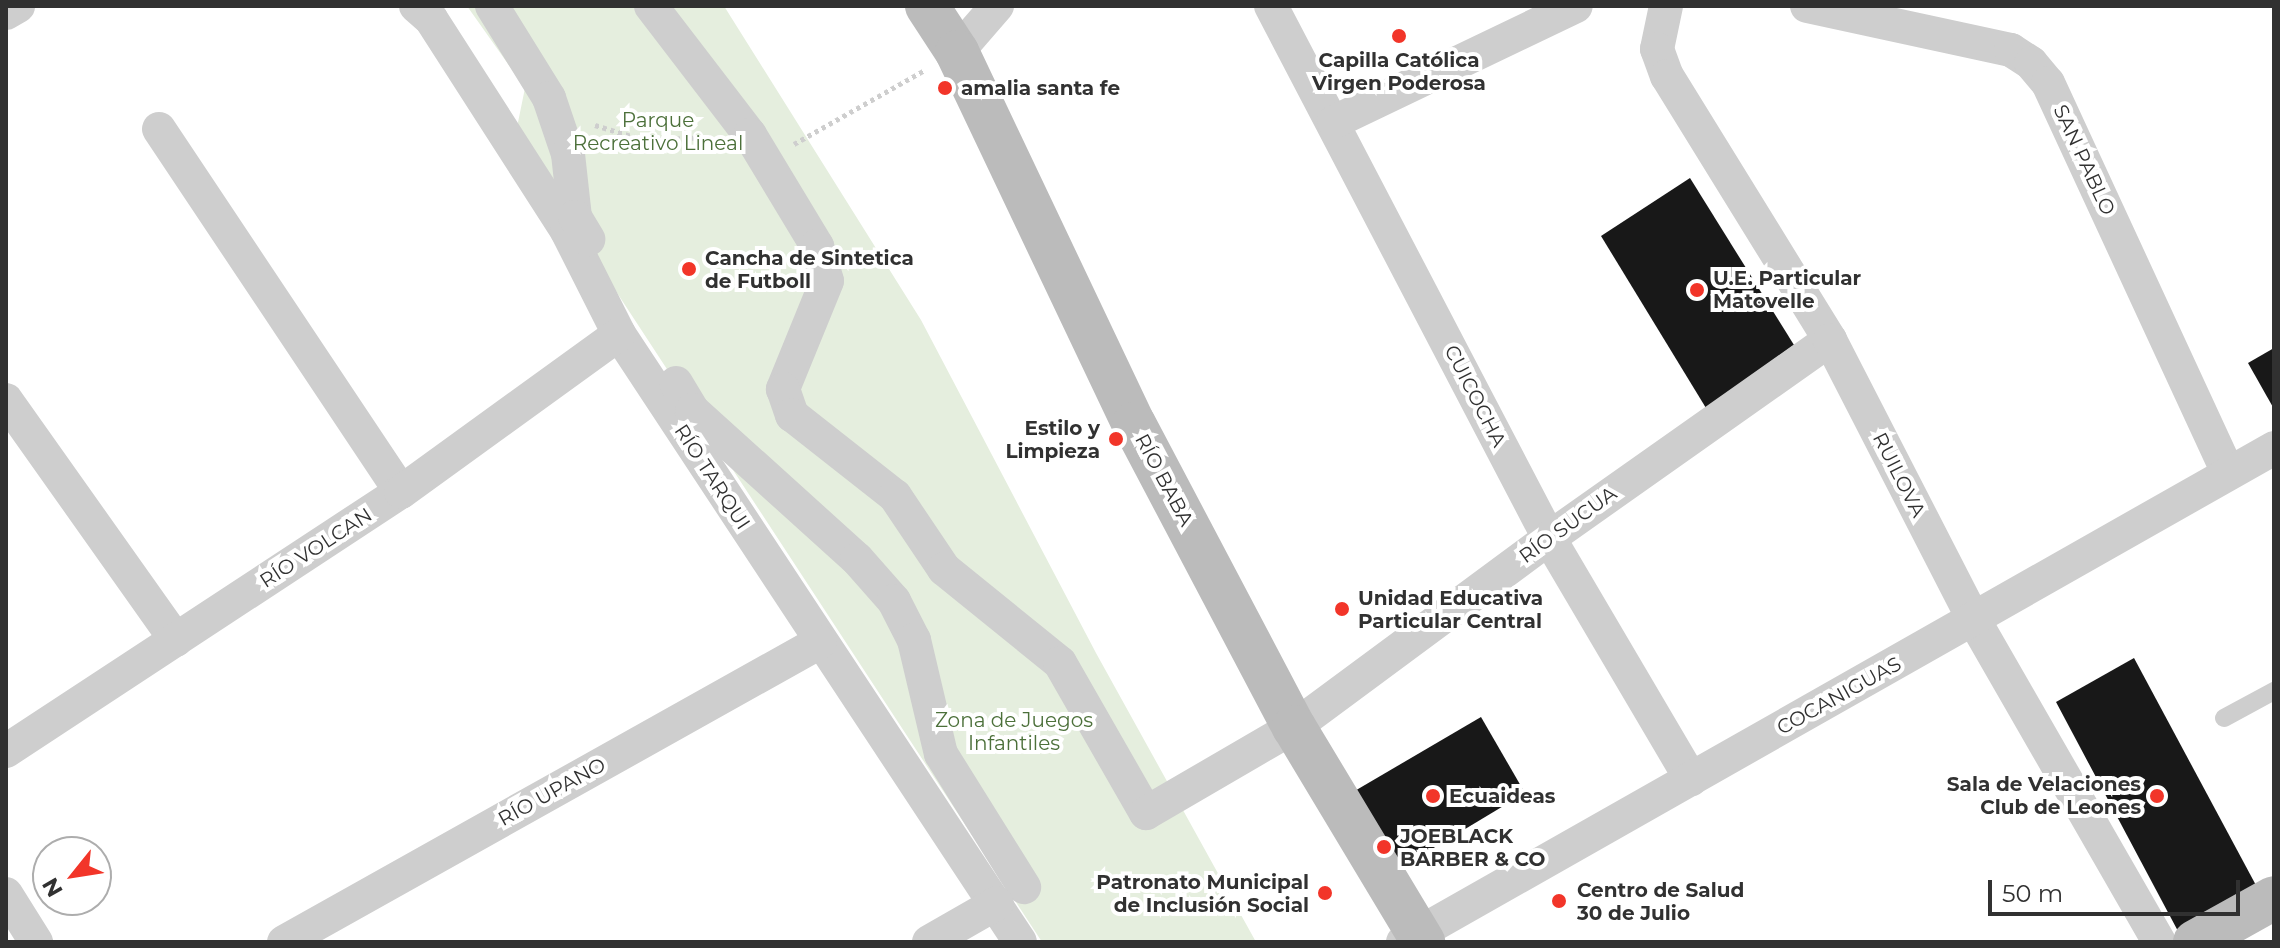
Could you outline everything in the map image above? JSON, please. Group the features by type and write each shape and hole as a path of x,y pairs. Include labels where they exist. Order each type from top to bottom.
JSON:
{"street":[{"path":"6,13 18,6"},
{"name":"RÍO TARQUI","path":"416,6 431,19 567,231 619,334 820,642 1010,895 1020,942"},
{"path":"492,6 549,98 568,154 575,217 692,410 857,559 894,601 914,640 941,754 1010,895 929,942"},
{"path":"651,6 758,147"},
{"name":"RÍO BABA","path":"927,6 957,52 1134,424 1294,727 1415,939"},
{"path":"957,52 997,6"},
{"name":"CUICOCHA","path":"1271,6 1549,538 1691,779"},
{"path":"1334,122 1576,6"},
{"name":"RUILOVA","path":"1666,6 1657,49 1667,76 1830,340 1974,620 2159,942"},
{"name":"SAN PABLO","path":"1807,6 2011,50 2031,63 2048,83 2228,473"},
{"path":"159,129 401,492"},
{"name":"RÍO SUCUA","path":"758,147 817,246 827,281 783,389 792,415 895,496 944,569 1060,663 1146,813 1294,727 1549,538 1830,340"},
{"name":"RÍO VOLCAN","path":"6,751 401,492 619,334"},
{"path":"6,400 176,640"},
{"name":"COCANIGUAS","path":"1415,939 2274,448"},
{"name":"RÍO UPANO","path":"284,942 820,642"},
{"path":"6,894 36,942"},
{"path":"2195,942 2274,898"}],"lane":[{"path":"2224,718 2274,691"}],"path":[{"path":"549,98 608,133 644,140 758,147 957,52"}],"green space":[{"name":"Parque Recreativo Lineal","path":"467,6 724,6 921,320 1096,653 1256,942 1042,942 515,137 525,88"}],"building":[{"name":"U.E. Particular Matovelle","path":"1690,178 1794,345 1706,408 1601,236"},
{"path":"2274,348 2274,409 2248,363"},
{"name":"Sala de Velaciones Club de Leones","path":"2134,658 2258,889 2179,933 2056,702"},
{"name":"Ecuaideas","path":"1481,717 1525,793 1387,876 1341,799"}],"place":[{"name":"Capilla Católica Virgen Poderosa","path":"1399,36"},
{"name":"amalia santa fe","path":"945,88"},
{"name":"Cancha de Sintetica de Futboll","path":"689,269"},
{"name":"U.E. Particular Matovelle","path":"1697,290"},
{"name":"Estilo y Limpieza","path":"1116,439"},
{"name":"Unidad Educativa Particular Central","path":"1342,609"},
{"name":"Ecuaideas","path":"1433,796"},
{"name":"Sala de Velaciones Club de Leones","path":"2157,796"},
{"name":"JOEBLACK BARBER & CO","path":"1384,847"},
{"name":"Patronato Municipal de Inclusión Social","path":"1325,893"},
{"name":"Centro de Salud 30 de Julio","path":"1559,901"}],"park label":[{"name":"Zona de Juegos Infantiles","path":"1014,732"}]}
